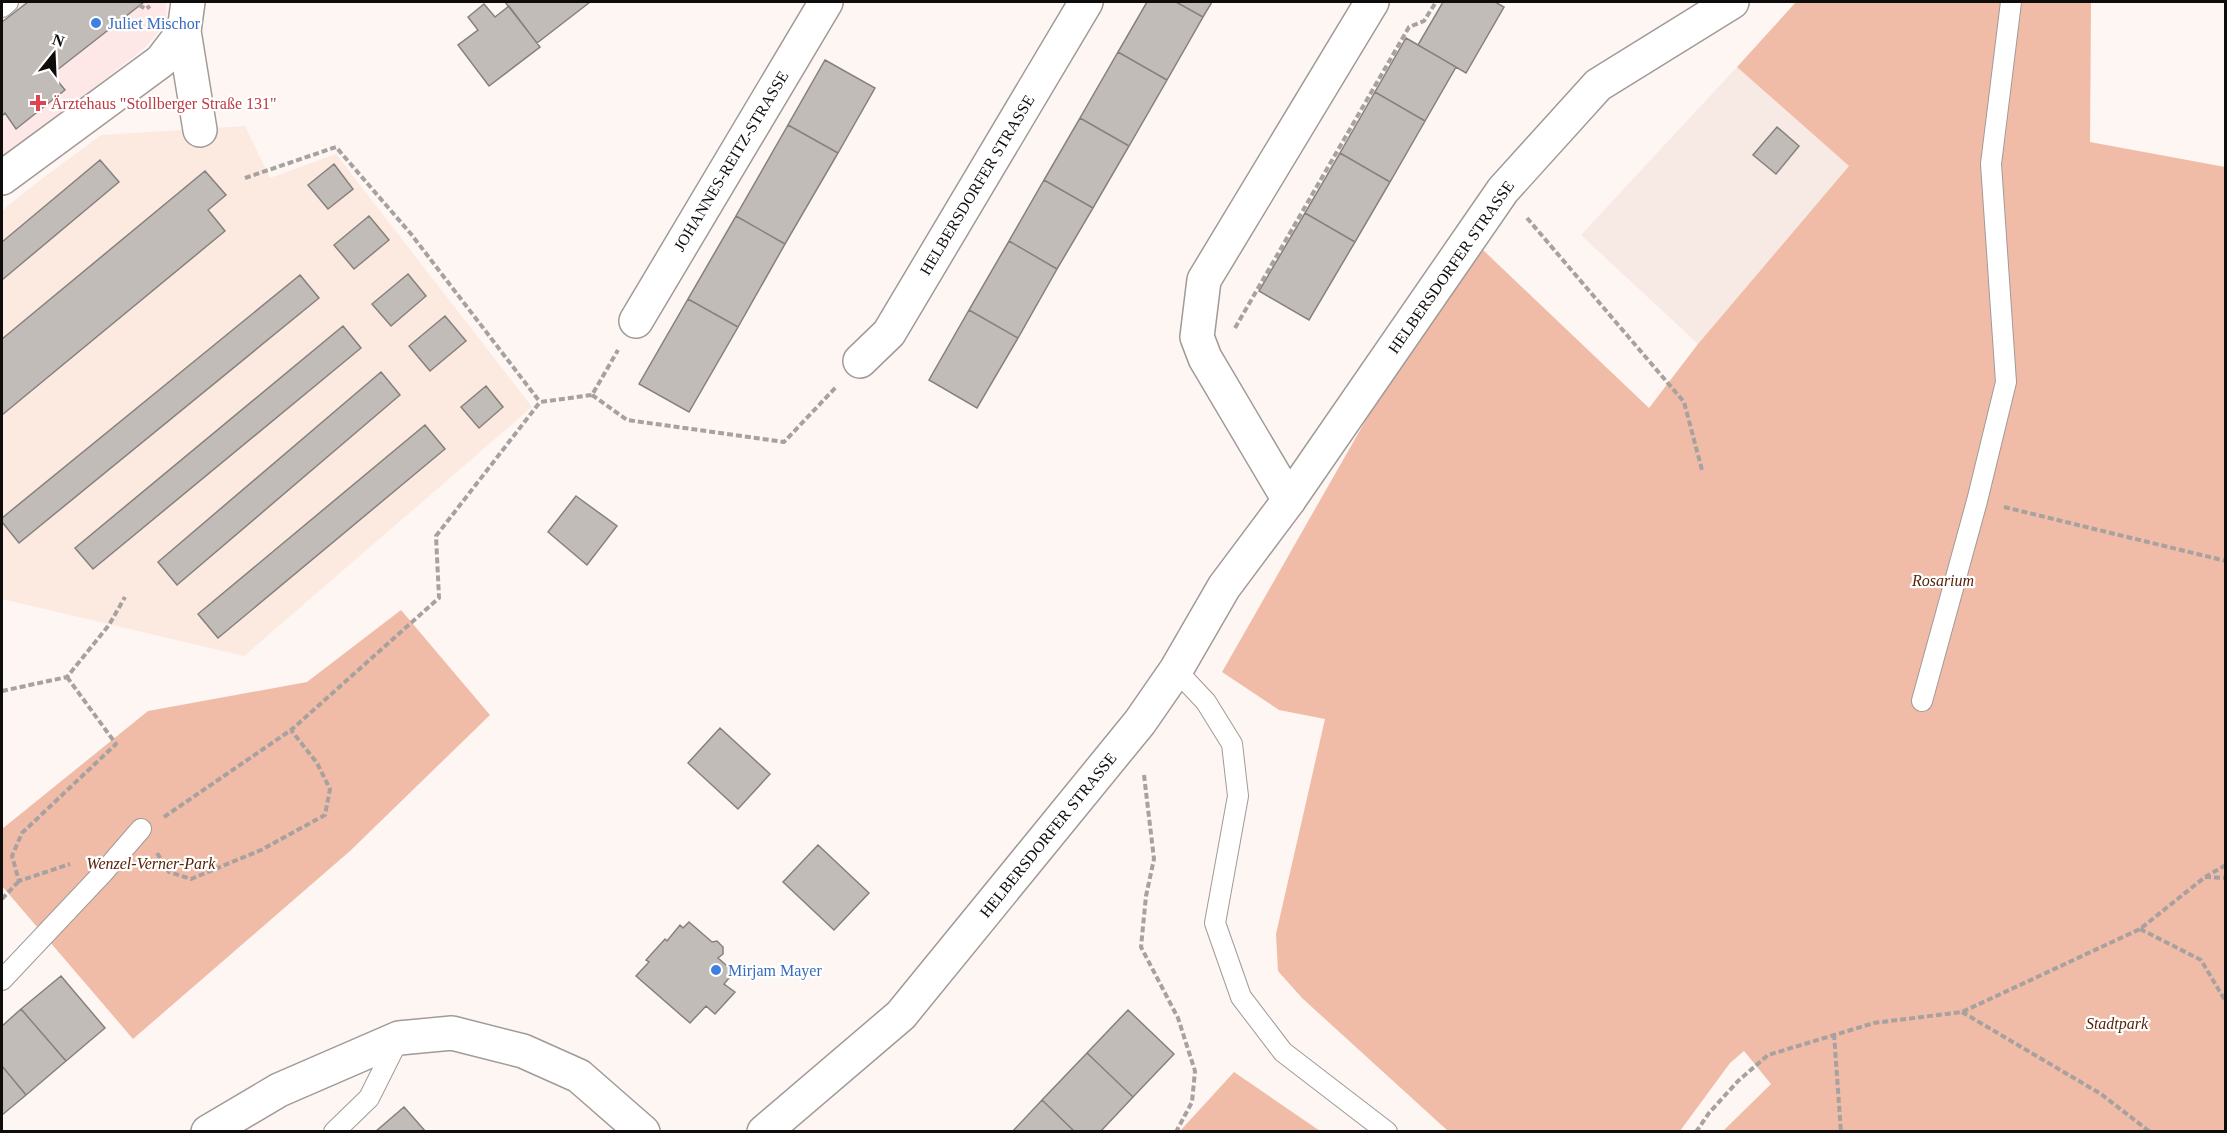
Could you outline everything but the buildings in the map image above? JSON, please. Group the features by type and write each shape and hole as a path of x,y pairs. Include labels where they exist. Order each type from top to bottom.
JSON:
{"street":[{"name":"JOHANNES-REITZ-STRASSE","path":"636,321 826,2"},
{"name":"HELBERSDORFER STRASSE","path":"860,361 889,333 1086,2"},
{"path":"1289,500 1205,358 1197,337 1204,280 1372,2"},
{"name":"HELBERSDORFER STRASSE","path":"764,1131 901,1015 1140,722 1176,670 1224,586 1289,500 1503,190 1598,85 1732,2"},
{"path":"186,16 200,130"},
{"path":"2,178 160,62 186,16"},
{"path":"208,1131 279,1090 399,1038 452,1033 523,1051 579,1076 643,1131"}],"lane":[{"path":"2,7 8,2"},
{"path":"1922,701 1977,501 2006,382 1991,164 2011,2"},
{"path":"1176,670 1206,702 1232,744 1238,796 1215,923 1241,997 1283,1052 1387,1131"},
{"path":"2,980 141,829"},
{"path":"334,1131 369,1098 399,1038"}],"path":[{"path":"1205,358 1232,334 1392,61 1409,27 1425,21 1436,2"},
{"path":"139,5 146,9 154,5"},
{"path":"245,178 336,147 411,234 540,402"},
{"path":"1503,190 1684,402 1702,470"},
{"path":"592,395 636,321"},
{"path":"291,730 317,763 330,789 325,815 261,850 191,879 169,872 141,829 167,816 291,730 439,598 436,536 540,402 592,395 627,420 784,442 860,361"},
{"path":"1977,501 2226,561"},
{"path":"2,691 67,677 109,625 125,597"},
{"path":"19,881 12,856 22,833 116,744 67,677"},
{"path":"1140,722 1154,860 1146,896 1142,947 1178,1018 1195,1071 1192,1101 1176,1131"},
{"path":"2,899 19,881 73,863"},
{"path":"1696,1131 1738,1081 1768,1055 1874,1023 1962,1012 2140,929 2205,877 2226,865"},
{"path":"2205,877 2226,878"},
{"path":"2140,929 2201,960 2226,1002"},
{"path":"1962,1012 2101,1094 2150,1131"},
{"path":"1834,1034 1841,1131"}],"shaded area":[{"name":"Ärztehaus \"Stollberger Straße 131\"","path":"18,2 166,2 167,20 147,46 2,160 2,15"},
{"path":"1737,67 1849,166 1698,344 1581,235"},
{"path":"245,126 270,178 336,154 532,407 244,656 2,599 2,211 101,135"}],"green space":[{"path":"1796,2 2091,2 2090,142 2225,167 2225,1131 1723,1131 1771,1084 1744,1051 1730,1063 1680,1131 1448,1131 1302,998 1278,971 1276,934 1325,719 1279,710 1222,672 1379,397 1483,250 1649,408 1698,344 1849,166 1737,67"},
{"name":"Wenzel-Verner-Park","path":"401,610 490,715 350,851 133,1039 2,886 2,829 148,711 307,682"},
{"path":"1234,1072 1320,1131 1180,1131"}],"place":[{"name":"Juliet Mischor","path":"96,23"},
{"name":"Ärztehaus \"Stollberger Straße 131\"","path":"38,103"},
{"name":"Mirjam Mayer","path":"716,970"}],"park label":[{"name":"Rosarium","path":"1943,580"},
{"name":"Stadtpark","path":"2117,1023"}]}
